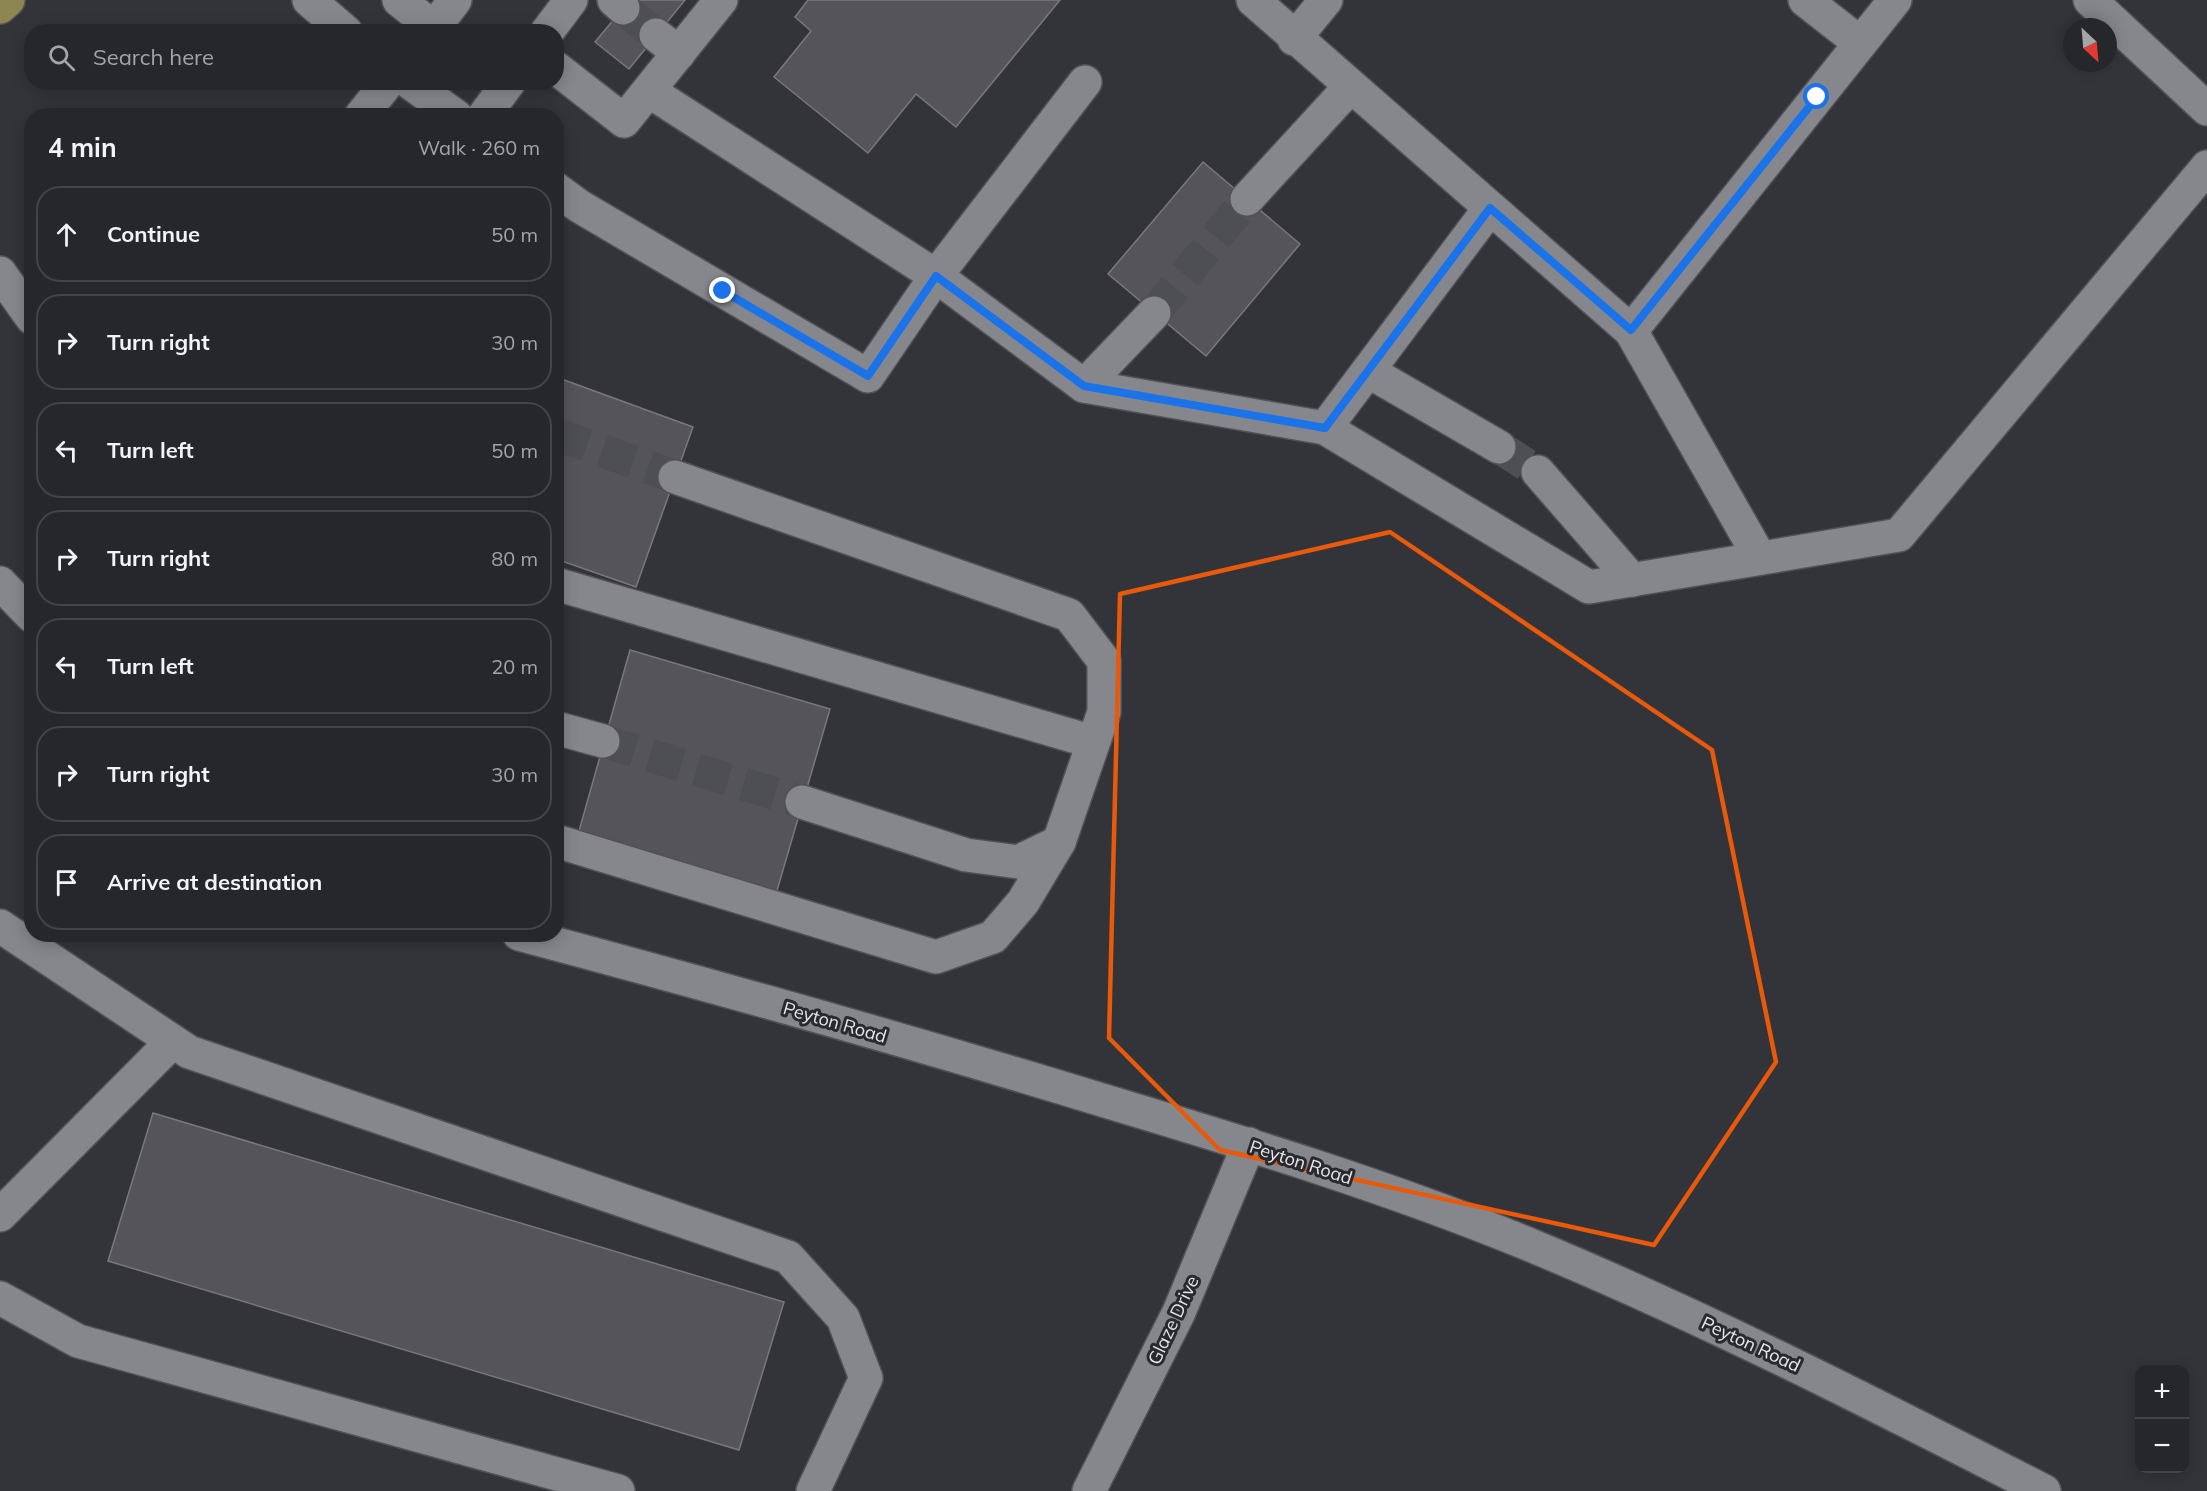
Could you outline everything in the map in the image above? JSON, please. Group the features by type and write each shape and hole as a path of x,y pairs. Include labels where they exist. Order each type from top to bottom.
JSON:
{"main road":[{"path":"0,7 8,0"}],"street":[{"path":"309,0 337,24"},
{"path":"399,0 426,24"},
{"path":"437,24 455,0"},
{"path":"553,24 571,0"},
{"path":"1253,0 1294,39 1631,330 1761,558"},
{"path":"1294,39 1326,0"},
{"path":"1805,0 1860,43"},
{"path":"1631,330 1895,0"},
{"path":"2090,0 2207,109"},
{"path":"564,74 624,120 649,91 667,44 707,5"},
{"path":"564,195 579,206 868,376 936,276 1085,82"},
{"path":"1247,199 1350,87"},
{"path":"368,108 382,90"},
{"path":"420,90 445,108"},
{"path":"490,108 503,90"},
{"path":"649,91 936,276 1084,386 1325,428 1589,587 1899,535 2207,167"},
{"path":"1325,428 1490,208"},
{"path":"0,273 24,307"},
{"path":"1084,386 1154,313"},
{"path":"1368,371 1499,447"},
{"path":"1538,472 1632,580"},
{"path":"564,843 936,957 993,937 1023,902 1059,842 1104,712 1104,661 1069,615 675,477"},
{"path":"0,583 24,608"},
{"path":"564,586 1093,742"},
{"path":"564,730 603,741"},
{"path":"802,802 966,855 1018,862 1059,842"},
{"path":"0,926 189,1052 788,1257 843,1318 866,1378 813,1491"},
{"name":"Peyton Road","path":"548,942 986,1065 1249,1144 1374,1186 1525,1243 1665,1303 1821,1377 2044,1491"},
{"path":"0,1215 172,1042"},
{"name":"Glaze Drive","path":"1089,1491 1179,1312 1249,1144"},
{"path":"0,1298 78,1341 618,1491"}],"highlighted area":[{"path":"1390,532 1712,750 1776,1062 1654,1245 1220,1150 1109,1038 1120,594"}],"building":[{"path":"630,0 685,0 629,69 595,42"},
{"path":"808,0 1060,0 956,127 916,94 868,153 774,77 811,31 795,17"},
{"path":"1203,162 1300,244 1206,356 1108,274"},
{"path":"564,380 693,427 636,587 564,562"},
{"path":"630,650 830,709 776,894 579,831"},
{"path":"153,1113 784,1302 739,1450 108,1261"}],"tunnel":[{"path":"623,8 656,35"},
{"path":"1154,313 1247,199"},
{"path":"564,437 675,477"},
{"path":"1499,447 1538,472"},
{"path":"603,741 802,802"}],"route":[{"path":"723,291 868,376 936,276 1084,386 1325,428 1490,208 1631,330 1817,97"}]}
